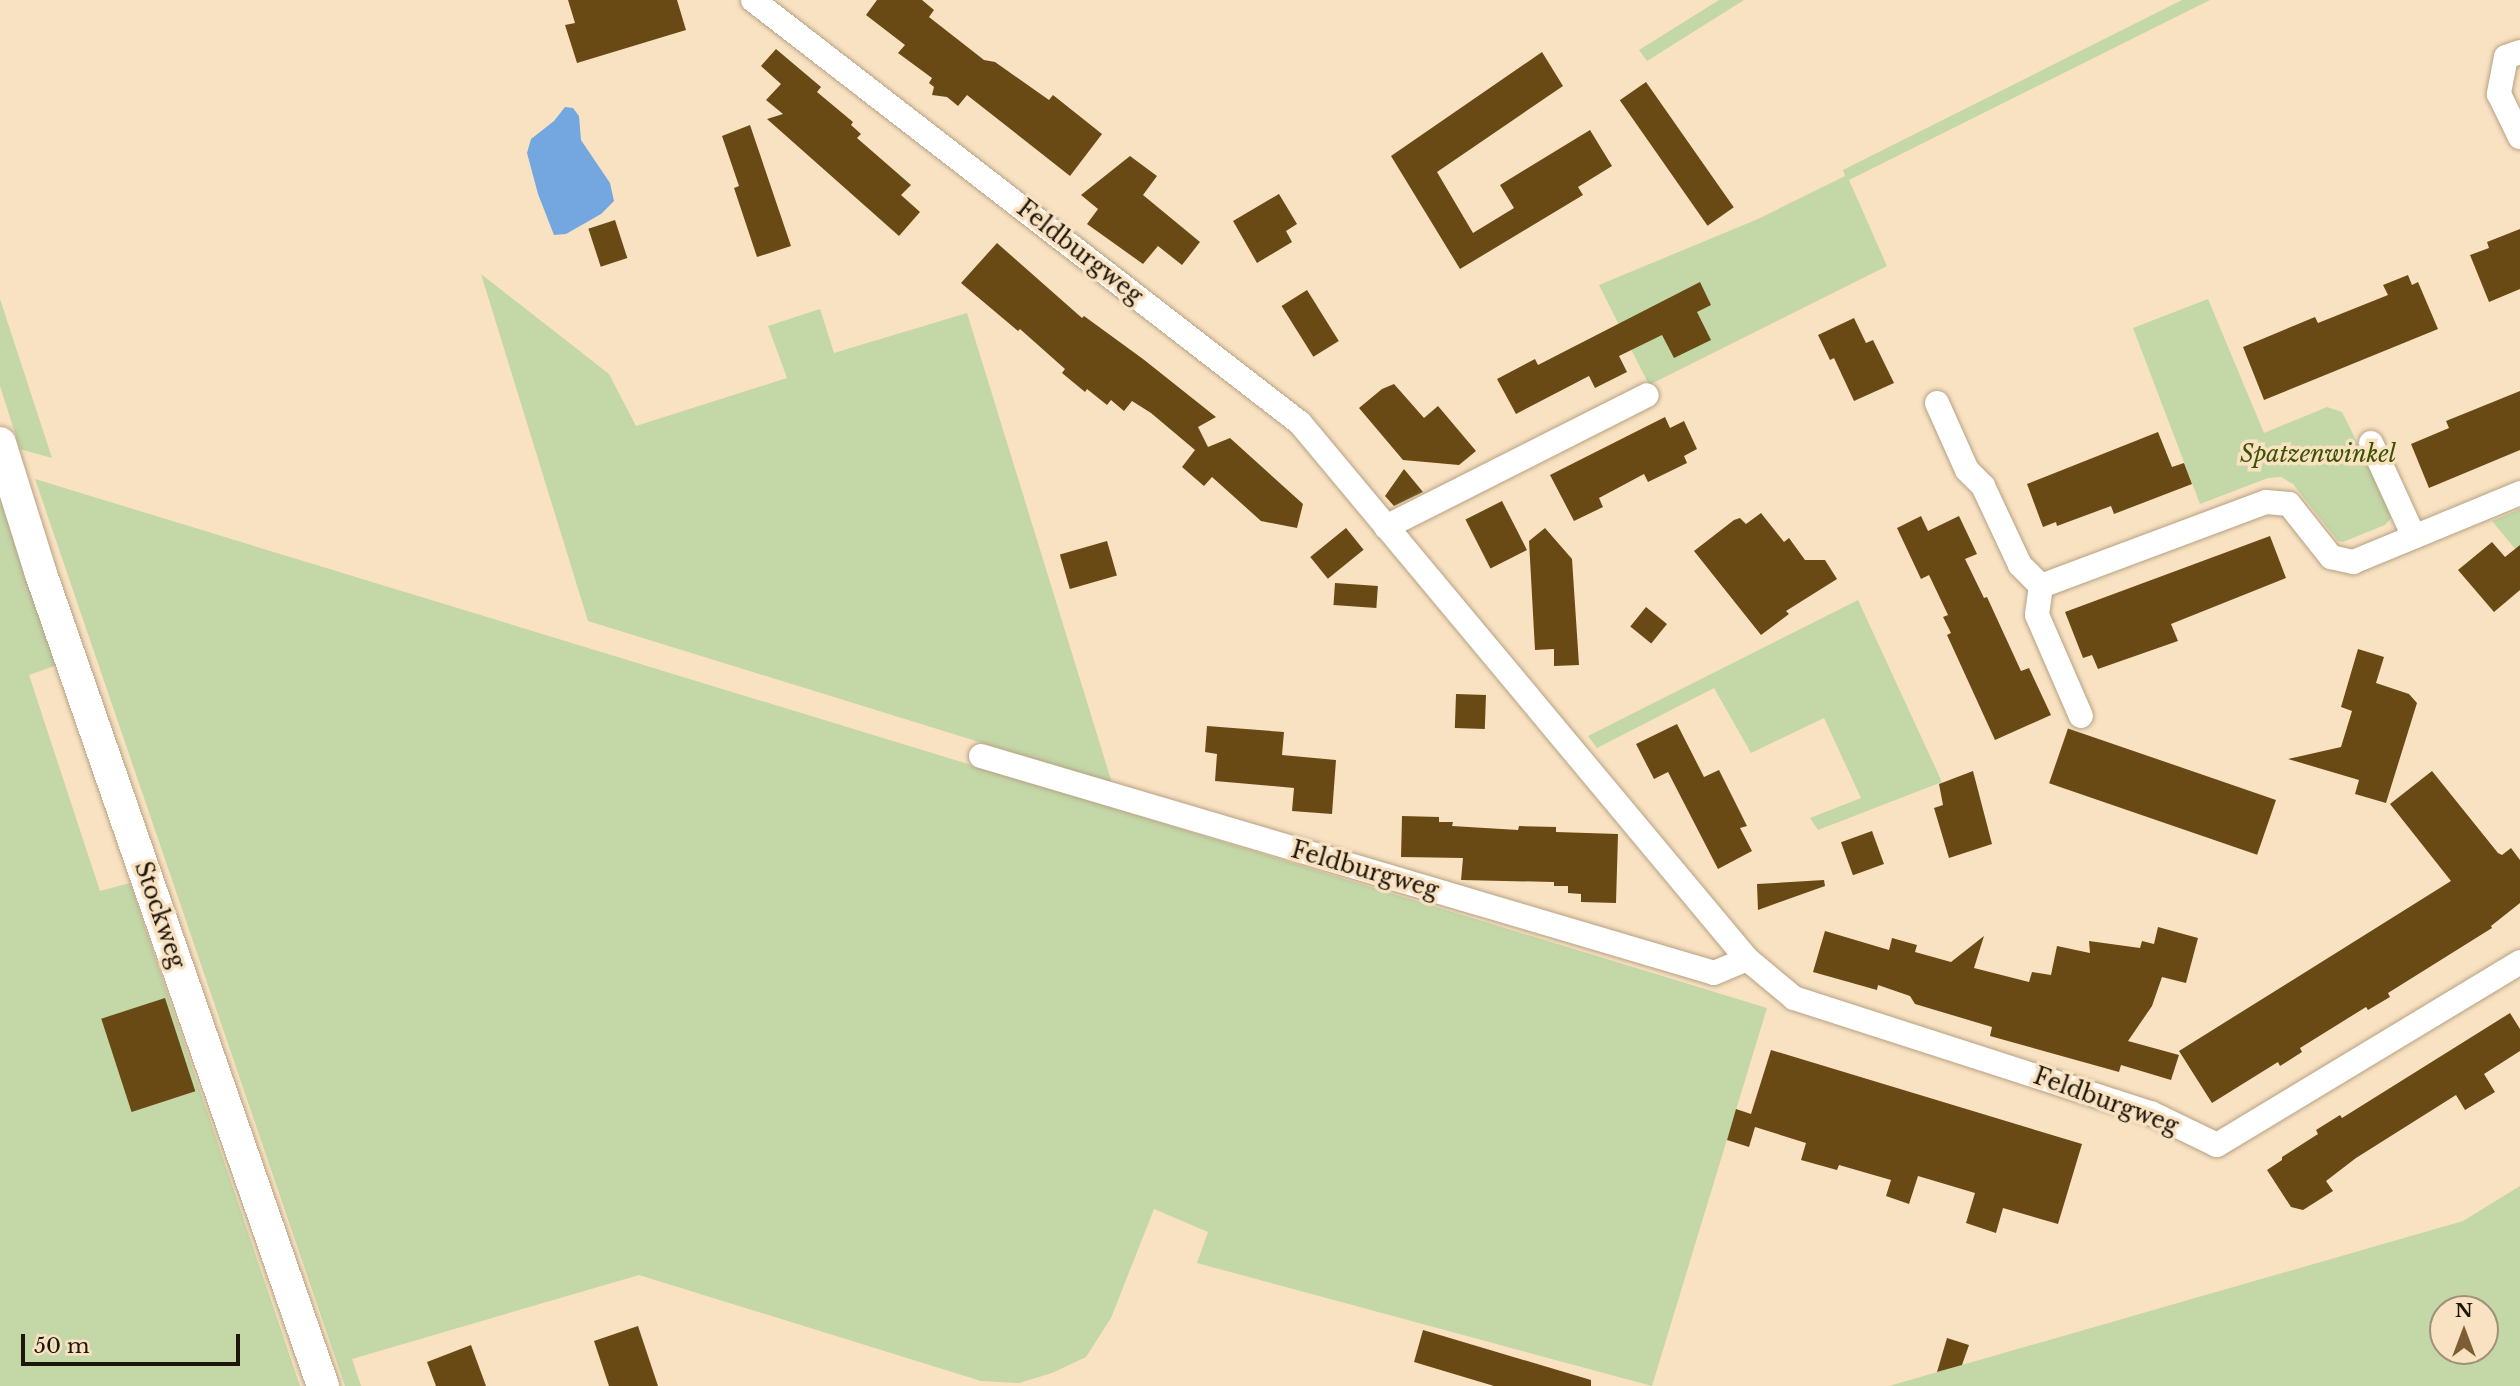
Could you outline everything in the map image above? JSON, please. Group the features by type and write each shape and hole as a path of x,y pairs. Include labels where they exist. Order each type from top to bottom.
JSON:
{"street":[{"name":"Feldburgweg","path":"753,0 1300,423 1747,960 1794,998 2151,1113 2217,1145 2520,962"},
{"path":"2520,52 2506,57 2499,94 2520,137"},
{"path":"1386,527 1647,395"},
{"path":"1937,403 1967,470 1983,486 2020,565 2041,586"},
{"name":"Stockweg","path":"0,443 40,571 323,1386"},
{"path":"2371,443 2414,537"},
{"path":"2041,586 2266,502 2289,504 2331,557 2353,562 2520,493"},
{"path":"2041,586 2037,615 2081,716"},
{"name":"Feldburgweg","path":"981,756 1714,973 1747,960"}],"green space":[{"path":"1719,0 1744,0 1647,61 1639,50"},
{"path":"2182,0 2210,0 1849,180 1887,266 1649,385 1599,285 1758,219 1845,176 1843,170"},
{"path":"481,274 609,374 636,426 787,378 768,326 820,309 834,353 967,313 1112,783 588,621"},
{"path":"0,299 52,458 20,449 0,386"},
{"name":"Spatzenwinkel","path":"2208,299 2264,433 2327,407 2342,412 2391,510 2391,518 2385,525 2343,542 2338,541 2293,484 2281,477 2268,478 2200,504 2133,328"},
{"path":"35,479 1767,1008 1652,1386 1197,1263 1208,1232 1154,1209 1111,1318 1086,1357 1052,1373 1019,1383 981,1381 639,1275 352,1359 361,1386 345,1386"},
{"path":"0,494 57,665 29,675 100,891 130,883 300,1386 0,1386"},
{"path":"2520,509 2520,555 2492,521"},
{"path":"1858,600 1942,782 1818,830 1810,818 1861,798 1824,718 1751,753 1714,688 1597,748 1588,736"},
{"path":"2520,1186 2520,1386 1889,1386 2463,1221"}],"water":[{"path":"565,107 573,108 579,116 581,140 610,183 614,201 601,214 566,234 554,235 538,194 527,153 531,139 554,121"}],"building":[{"path":"568,0 677,0 686,30 577,63 565,25 575,23"},
{"path":"877,0 922,0 934,10 929,17 984,60 995,62 1049,100 1053,95 1102,134 1070,176 967,95 958,106 947,97 932,95 934,87 929,83 932,78 898,53 905,45 866,15"},
{"path":"776,49 821,87 817,92 853,122 851,125 861,134 857,138 911,185 901,195 920,212 899,236 767,119 783,114 766,100 781,84 761,66"},
{"path":"1542,52 1563,86 1437,172 1473,233 1514,208 1500,185 1590,130 1612,166 1578,187 1583,195 1460,269 1391,156"},
{"path":"1646,82 1734,207 1708,226 1620,100"},
{"path":"750,125 791,246 757,257 734,188 739,186 722,136"},
{"path":"1130,156 1157,176 1143,195 1200,242 1182,265 1158,246 1143,264 1087,224 1098,209 1081,195"},
{"path":"1279,194 1297,224 1286,231 1292,242 1257,263 1233,221"},
{"path":"615,220 627,258 601,267 588,229"},
{"path":"2520,229 2520,289 2489,302 2470,255 2489,248 2487,242"},
{"path":"997,243 1082,318 1084,316 1143,359 1216,417 1198,427 1208,447 1230,438 1303,504 1297,528 1261,521 1212,477 1204,486 1182,467 1195,450 1151,413 1132,401 1124,411 1111,400 1107,405 1087,389 1085,392 1062,373 1065,369 1020,329 1018,331 961,283"},
{"path":"2408,275 2412,285 2418,282 2438,329 2264,400 2243,347 2315,317 2318,323 2388,295 2383,285"},
{"path":"1700,282 1711,305 1697,312 1711,340 1674,358 1662,335 1619,356 1627,372 1595,388 1589,376 1516,414 1497,379 1535,359 1538,365"},
{"path":"1307,290 1339,341 1313,357 1282,306"},
{"path":"1854,318 1866,343 1873,340 1894,383 1854,401 1834,358 1830,360 1818,335"},
{"path":"1394,384 1424,418 1438,406 1476,451 1459,465 1403,460 1359,408 1382,389"},
{"path":"2520,391 2520,450 2429,488 2411,444 2449,428 2446,421"},
{"path":"1665,417 1670,428 1684,421 1697,449 1684,456 1687,463 1648,482 1644,474 1599,498 1603,507 1574,521 1550,475"},
{"path":"2158,432 2172,467 2184,463 2192,484 2114,514 2111,506 2057,526 2056,522 2043,527 2027,484"},
{"path":"1404,469 1423,492 1394,506 1385,496"},
{"path":"1502,501 1527,550 1490,569 1465,520"},
{"path":"1761,513 1784,542 1789,538 1805,560 1825,560 1837,579 1786,611 1789,614 1761,635 1694,551 1734,520 1740,518 1746,524"},
{"path":"1921,516 1928,531 1959,516 1977,554 1965,559 1984,598 1987,597 2021,671 2029,668 2051,715 1995,740 1947,635 1951,633 1943,617 1948,615 1929,575 1921,579 1897,528"},
{"path":"1346,528 1364,550 1328,579 1310,557"},
{"path":"1545,528 1572,559 1579,665 1554,666 1554,649 1535,650 1529,541"},
{"path":"2270,536 2286,578 2171,624 2178,641 2098,669 2092,655 2083,658 2065,612"},
{"path":"1107,541 1117,576 1070,589 1060,555"},
{"path":"2492,542 2505,557 2520,545 2520,590 2494,612 2458,570"},
{"path":"1335,583 1378,586 1376,608 1333,605"},
{"path":"1646,607 1667,624 1651,643 1630,626"},
{"path":"2358,649 2384,657 2376,683 2409,694 2417,703 2386,803 2355,794 2359,780 2288,759 2341,747 2352,711 2341,707"},
{"path":"1456,694 1486,695 1485,729 1455,728"},
{"path":"1677,724 1704,777 1719,770 1747,826 1740,828 1752,851 1718,869 1668,772 1654,779 1636,744"},
{"path":"1207,726 1284,732 1282,755 1336,760 1332,814 1292,811 1294,788 1215,781 1217,754 1205,752"},
{"path":"2068,728 2276,800 2257,855 2049,783"},
{"path":"1973,771 1992,844 1949,858 1934,808 1943,805 1939,784"},
{"path":"2432,771 2498,853 2502,855 2511,848 2520,860 2520,903 2491,926 2492,928 2388,993 2390,997 2368,1010 2366,1007 2300,1048 2302,1052 2280,1066 2278,1062 2212,1103 2179,1051 2451,881 2390,804"},
{"path":"1402,816 1439,817 1439,822 1453,822 1452,826 1518,830 1519,826 1556,827 1556,832 1618,834 1616,903 1581,902 1581,894 1568,893 1568,886 1554,886 1554,882 1461,880 1463,858 1401,857"},
{"path":"1872,831 1884,864 1853,875 1841,842"},
{"path":"1824,880 1825,886 1758,910 1757,884"},
{"path":"2158,927 2198,938 2186,983 2162,977 2152,1006 2128,1041 2179,1055 2171,1080 2121,1065 2119,1072 1990,1036 1992,1027 1915,1004 1910,996 1878,985 1877,990 1813,972 1825,931 1889,950 1892,938 1917,945 1915,952 1951,962 1984,936 1974,968 2029,982 2032,972 2051,975 2057,946 2090,953 2089,941 2140,948 2142,941 2154,944"},
{"path":"165,998 195,1091 132,1112 101,1019"},
{"path":"2510,1013 2520,1029 2520,1051 2484,1074 2495,1092 2465,1110 2456,1095 2356,1158 2326,1181 2333,1191 2303,1210 2291,1207 2267,1170 2318,1134 2316,1130 2340,1115 2342,1118"},
{"path":"1771,1050 2082,1144 2058,1224 2003,1208 1996,1233 1966,1223 1975,1193 1918,1176 1909,1204 1886,1196 1891,1180 1839,1165 1837,1170 1801,1160 1806,1143 1755,1127 1749,1147 1727,1140 1736,1109 1751,1114"},
{"path":"638,1326 658,1386 609,1386 594,1341"},
{"path":"1423,1330 1591,1380 1591,1386 1494,1386 1414,1362"},
{"path":"1947,1338 1969,1345 1962,1365 1937,1372"},
{"path":"471,1345 486,1386 436,1386 427,1362"}]}
